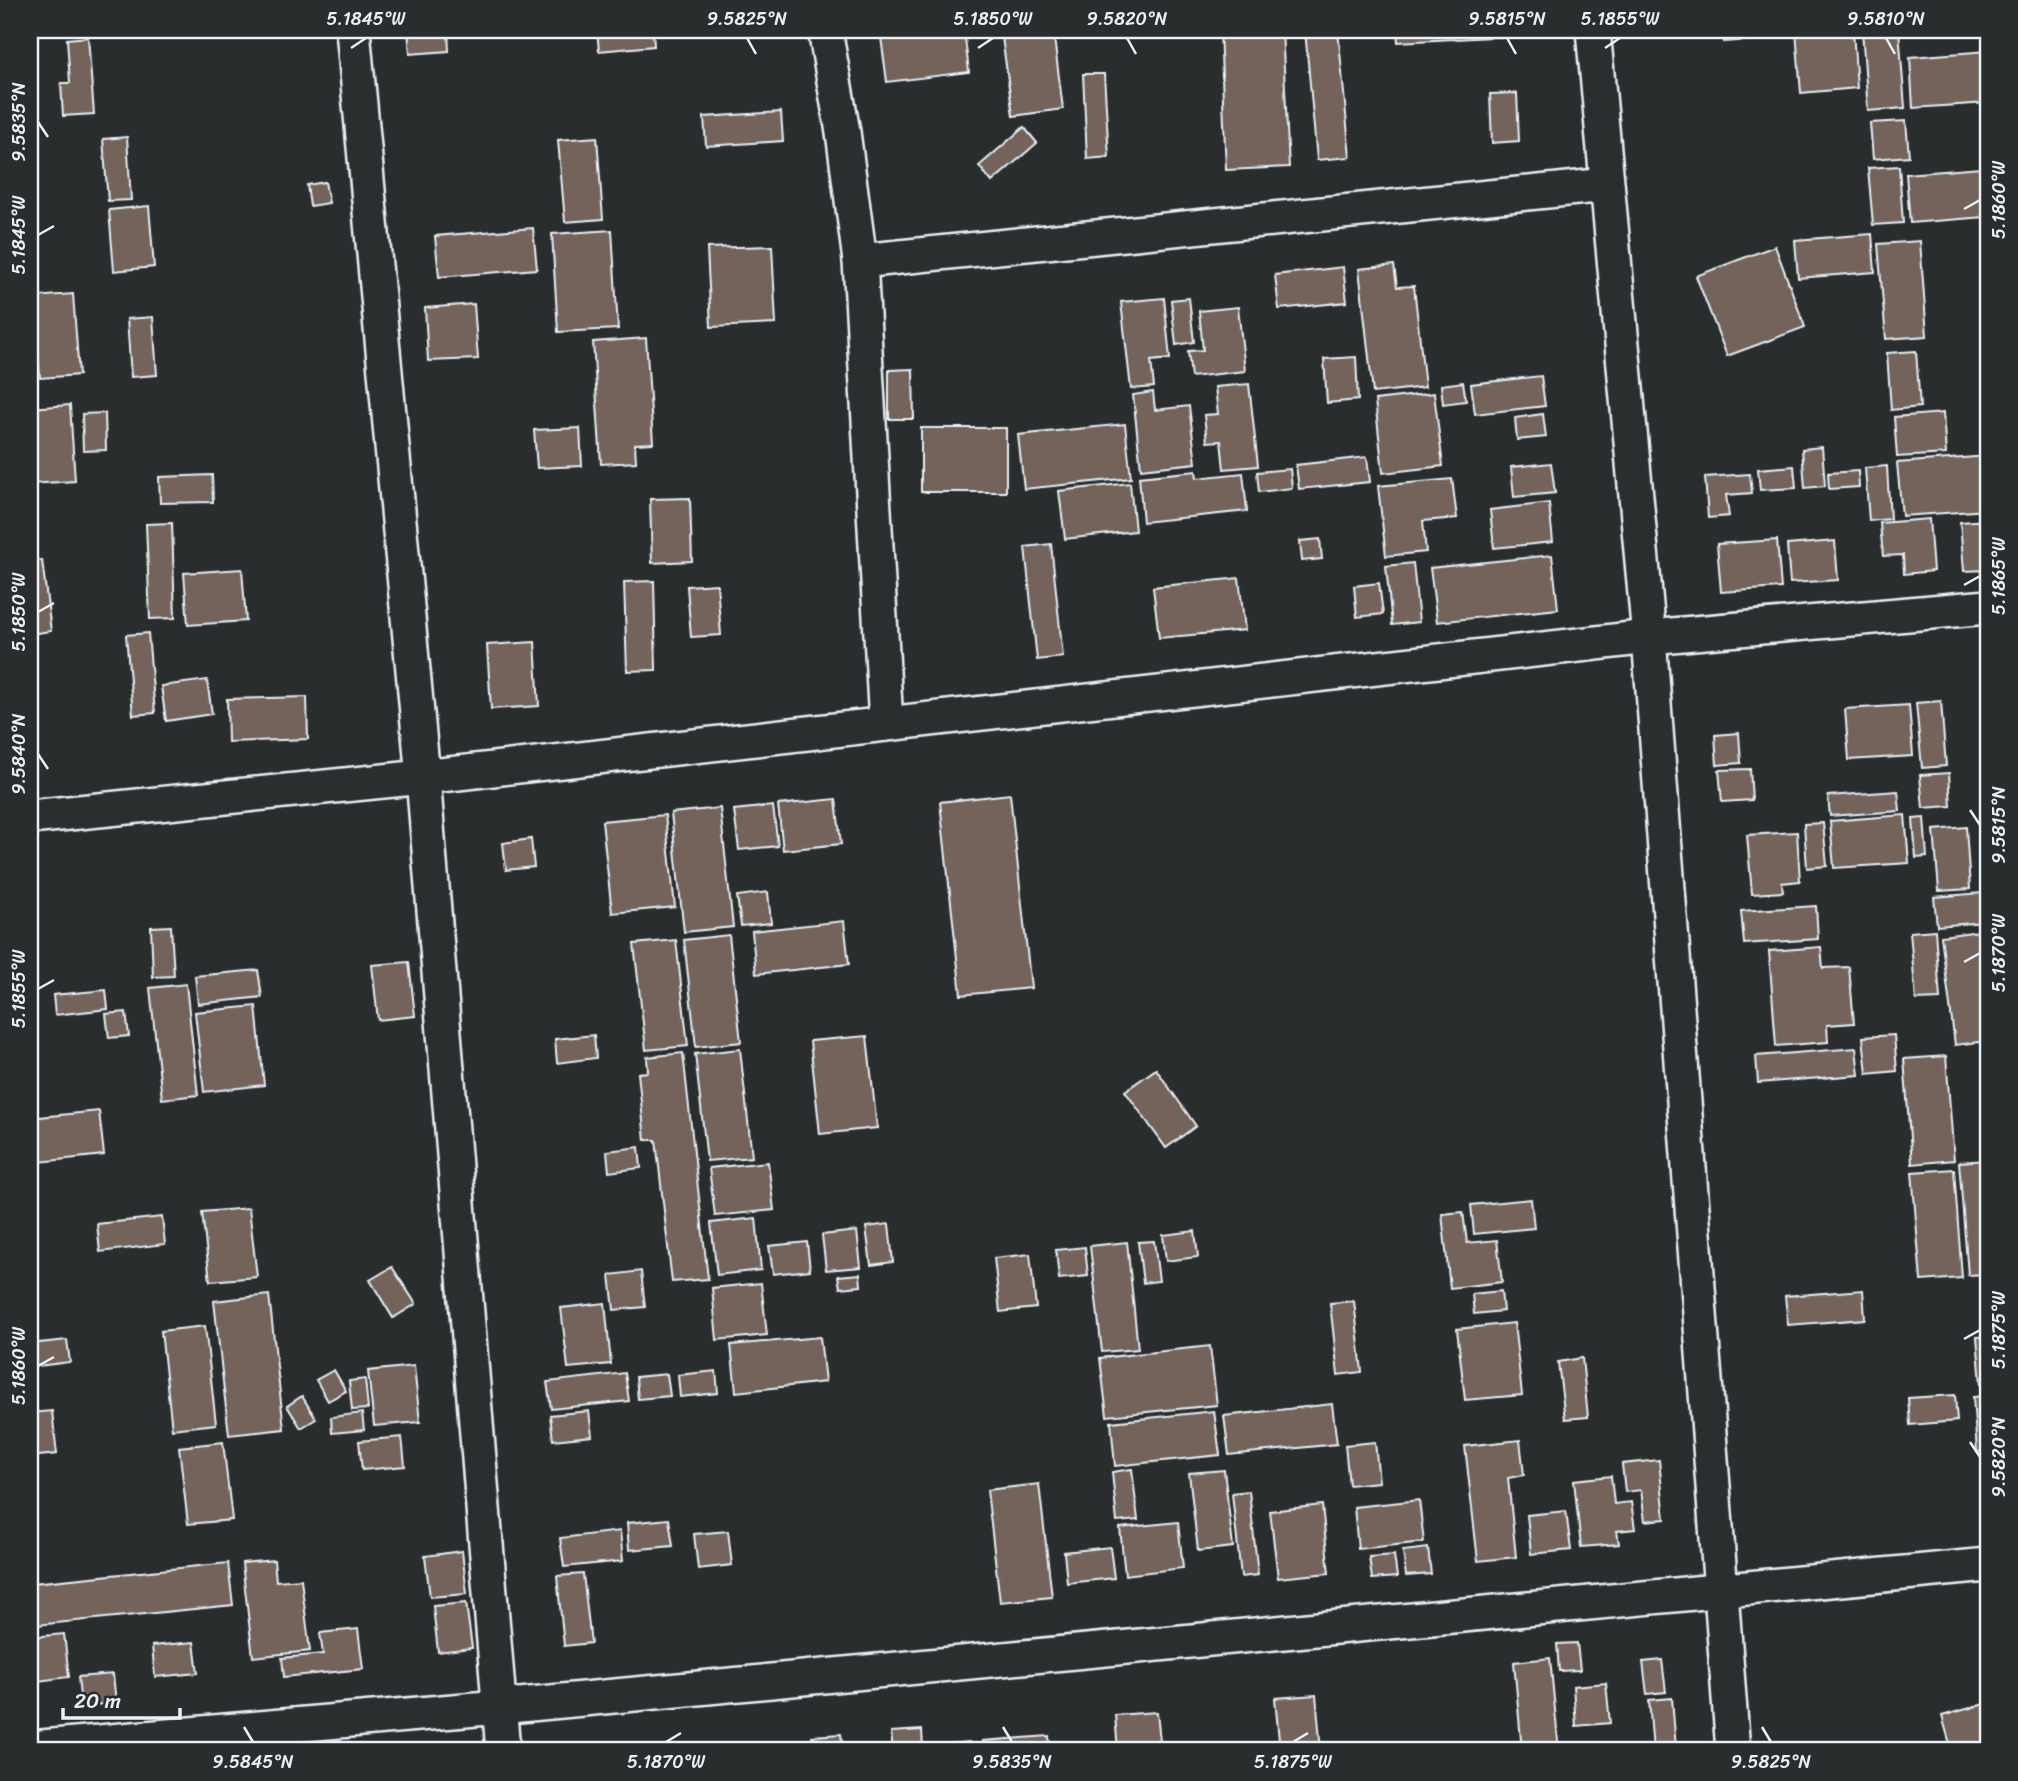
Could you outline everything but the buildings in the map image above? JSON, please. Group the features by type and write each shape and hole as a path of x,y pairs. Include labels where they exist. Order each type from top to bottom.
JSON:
{"street":[{"path":"353,30 423,777 503,1751"},
{"path":"825,30 843,132 860,261 886,724"},
{"path":"1593,30 1649,637 1723,1589 1733,1751"},
{"path":"860,261 1607,185"},
{"path":"30,817 423,777 1649,637 1988,607"},
{"path":"30,1748 499,1707 1988,1565"}]}
